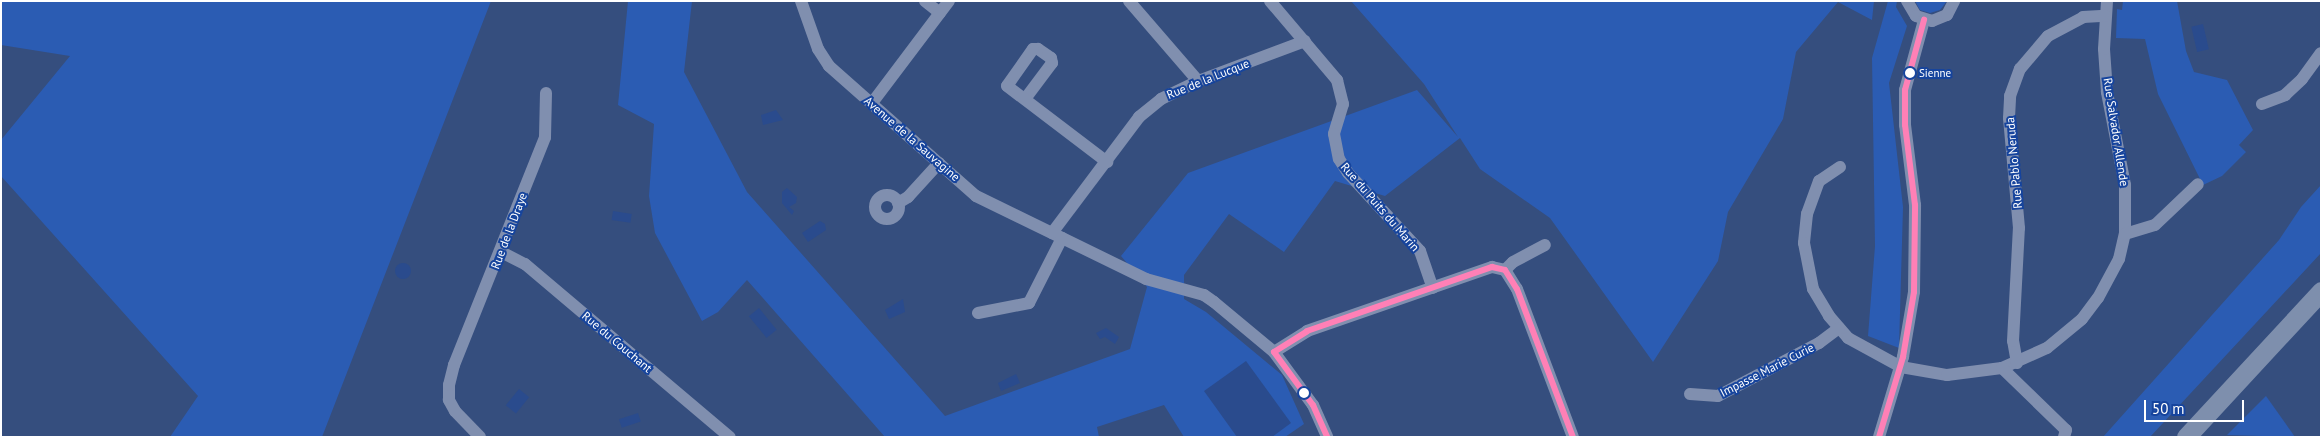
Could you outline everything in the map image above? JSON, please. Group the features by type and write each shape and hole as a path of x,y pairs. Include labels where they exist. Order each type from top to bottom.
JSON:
{"main road":[{"path":"2186,437 2321,291"}],"street":[{"name":"Avenue de la Sauvagine","path":"801,1 818,49 829,66 976,196 1146,278 1204,296 1274,352 1313,405 1327,437"},
{"path":"925,1 940,13"},
{"path":"872,103 949,1"},
{"path":"1129,1 1198,81"},
{"name":"Rue du Puits du Marin","path":"1270,1 1305,41 1341,88 1342,110 1334,134 1339,159 1348,173 1420,251 1433,288"},
{"path":"1907,1 1910,10 1924,20 1940,19 1951,10 1954,1"},
{"name":"Rue Salvador Allende","path":"1840,167 1819,181 1807,214 1804,243 1813,289 1839,328 1864,349 1901,367 1947,375 2002,368 2017,363 2047,348 2082,319 2106,286 2119,259 2125,234 2125,185 2107,92 2106,1"},
{"name":"Rue Pablo Neruda","path":"2017,363 2013,341 2019,228 2008,118 2010,96 2020,69 2048,36 2083,17 2105,16"},
{"path":"1879,437 1901,367 1914,292 1916,247 1905,90 1924,20"},
{"name":"Rue de la Lucque","path":"978,313 1029,303 1057,236 1062,217 1150,108 1198,81 1305,41"},
{"path":"2262,104 2285,96 2321,53"},
{"name":"Rue de la Draye","path":"480,437 465,424 449,400 454,365 501,252 545,136 546,93"},
{"path":"1025,99 1107,162"},
{"path":"898,203 939,163"},
{"path":"2125,234 2155,225 2198,184"},
{"path":"1505,270 1513,262 1545,245"},
{"name":"Rue du Couchant","path":"501,252 526,264 730,437"},
{"path":"1274,352 1307,331 1492,267 1505,270 1517,289 1573,437"},
{"name":"Impasse Marie Curie","path":"1690,394 1718,396 1819,343 1839,328"},
{"path":"2002,368 2066,430 2064,437"}],"shaded area":[{"path":"1,1 491,1 322,437 170,437 198,396 1,176 1,140 70,56 1,45"},
{"path":"628,1 692,1 684,72 747,192 945,416 1130,349 1147,287 1121,256 1188,173 1417,90 1458,137 1424,84 1351,1 1874,1 1872,20 1838,2 1796,52 1783,119 1728,212 1718,261 1653,362 1550,218 1480,169 1460,138 1385,196 1335,181 1284,252 1229,214 1184,275 1184,299 1206,312 1282,375 1304,424 1285,437 1184,437 1164,405 1097,427 1099,437 885,437 747,280 718,312 702,321 655,233 649,196 654,124 618,105"},
{"path":"1888,1 1897,1 1896,7 1907,26 1889,83 1903,207 1899,348 1868,336 1875,246 1872,58"},
{"path":"1915,1 1947,1 1940,10 1930,13 1920,10"},
{"path":"2123,1 2177,1 2186,51 2194,72 2227,80 2253,130 2239,145 2246,152 2222,176 2203,185 2158,94 2145,39 2116,38 2117,9 2122,10"},
{"path":"2203,24 2209,49 2197,52 2191,27"},
{"path":"776,110 783,120 763,125 761,115"},
{"path":"2321,185 2321,253 2150,437 2103,437 2279,240 2301,207"},
{"path":"787,188 797,197 796,203 789,207 794,211 792,215 782,203 782,192"},
{"path":"613,211 632,214 630,223 612,220"},
{"path":"820,221 825,224 826,230 808,242 802,233"},
{"path":"403,263 411,271 403,279 395,271"},
{"path":"903,299 905,312 889,319 885,310"},
{"path":"759,308 777,330 767,338 749,316"},
{"path":"1106,328 1119,337 1115,344 1105,337 1100,339 1096,333"},
{"path":"1246,361 1291,423 1272,437 1237,437 1204,391"},
{"path":"1016,374 1020,383 1001,391 998,383"},
{"path":"519,389 529,397 516,414 506,405"},
{"path":"2266,396 2295,437 2227,435"},
{"path":"638,413 641,422 622,428 619,419"}],"transit line":[{"path":"1879,437 1903,357 1914,292 1915,205 1905,125 1905,90 1924,20"},
{"path":"1274,352 1307,331 1492,267 1505,270 1517,289 1573,437"},
{"path":"1274,352 1313,405 1327,437"}],"place":[{"name":"Sienne","path":"1910,73"}]}
